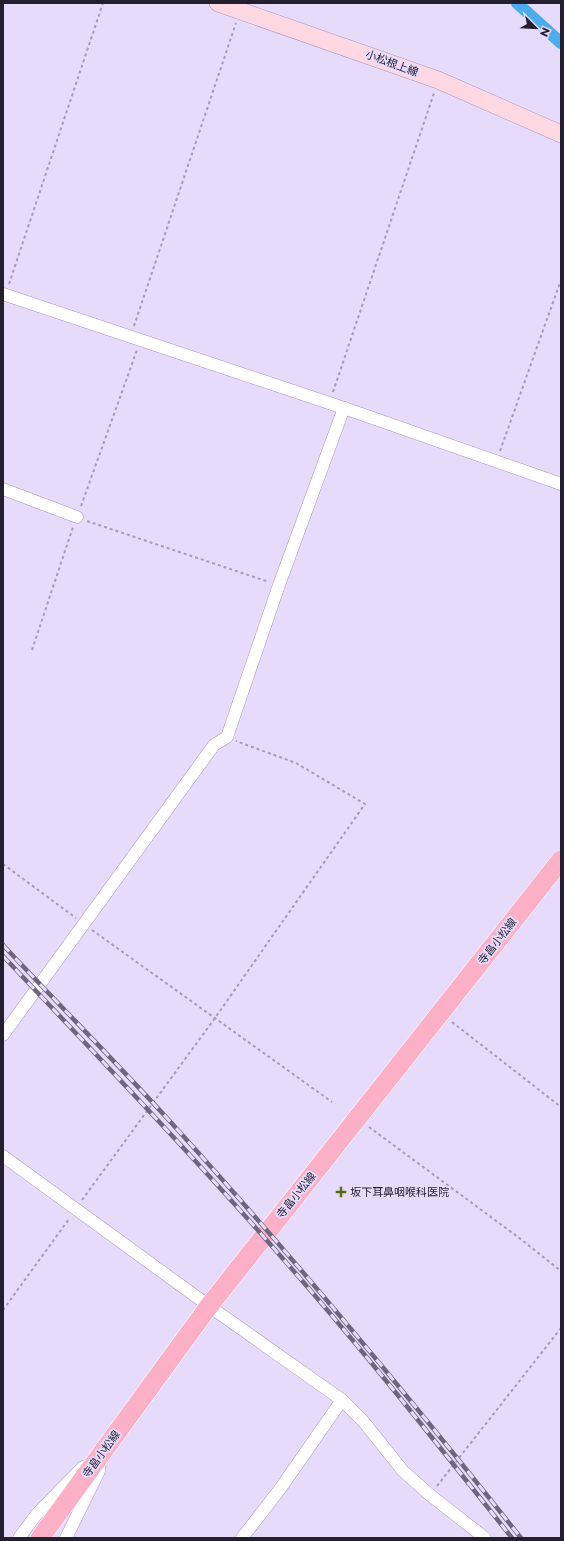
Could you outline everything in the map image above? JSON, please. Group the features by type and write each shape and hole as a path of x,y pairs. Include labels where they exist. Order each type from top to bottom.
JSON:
{"main road":[{"name":"小松根上線","path":"218,3 241,7 438,80 561,134"},
{"name":"寺畠小松線","path":"40,1538 209,1306 561,860"}],"street":[{"path":"4,297 136,338 344,408 561,484"},
{"path":"3,1035 83,923 214,745 227,737 279,585 344,408"},
{"path":"3,489 76,517"},
{"path":"3,1156 209,1306 342,1400 363,1421 402,1471 485,1538"},
{"path":"242,1538 280,1489 342,1400"},
{"path":"19,1538 36,1515 61,1489 90,1460 99,1456 99,1470 66,1538"}],"path":[{"path":"4,297 103,3"},
{"path":"32,650 136,338 241,7"},
{"path":"329,403 438,80"},
{"path":"496,462 561,280"},
{"path":"76,517 279,585"},
{"path":"3,1310 215,1018 365,804 296,763 227,737"},
{"path":"3,864 332,1102"},
{"path":"440,1013 561,1108"},
{"path":"357,1118 518,1237 561,1272"},
{"path":"430,1495 561,1328"}],"waterway":[{"path":"517,3 561,43"}],"railway":[{"path":"3,945 146,1095 258,1220 391,1377 521,1538"},
{"path":"3,956 189,1154 326,1308 512,1538"}],"place":[{"name":"坂下耳鼻咽喉科医院","path":"341,1192"}]}
